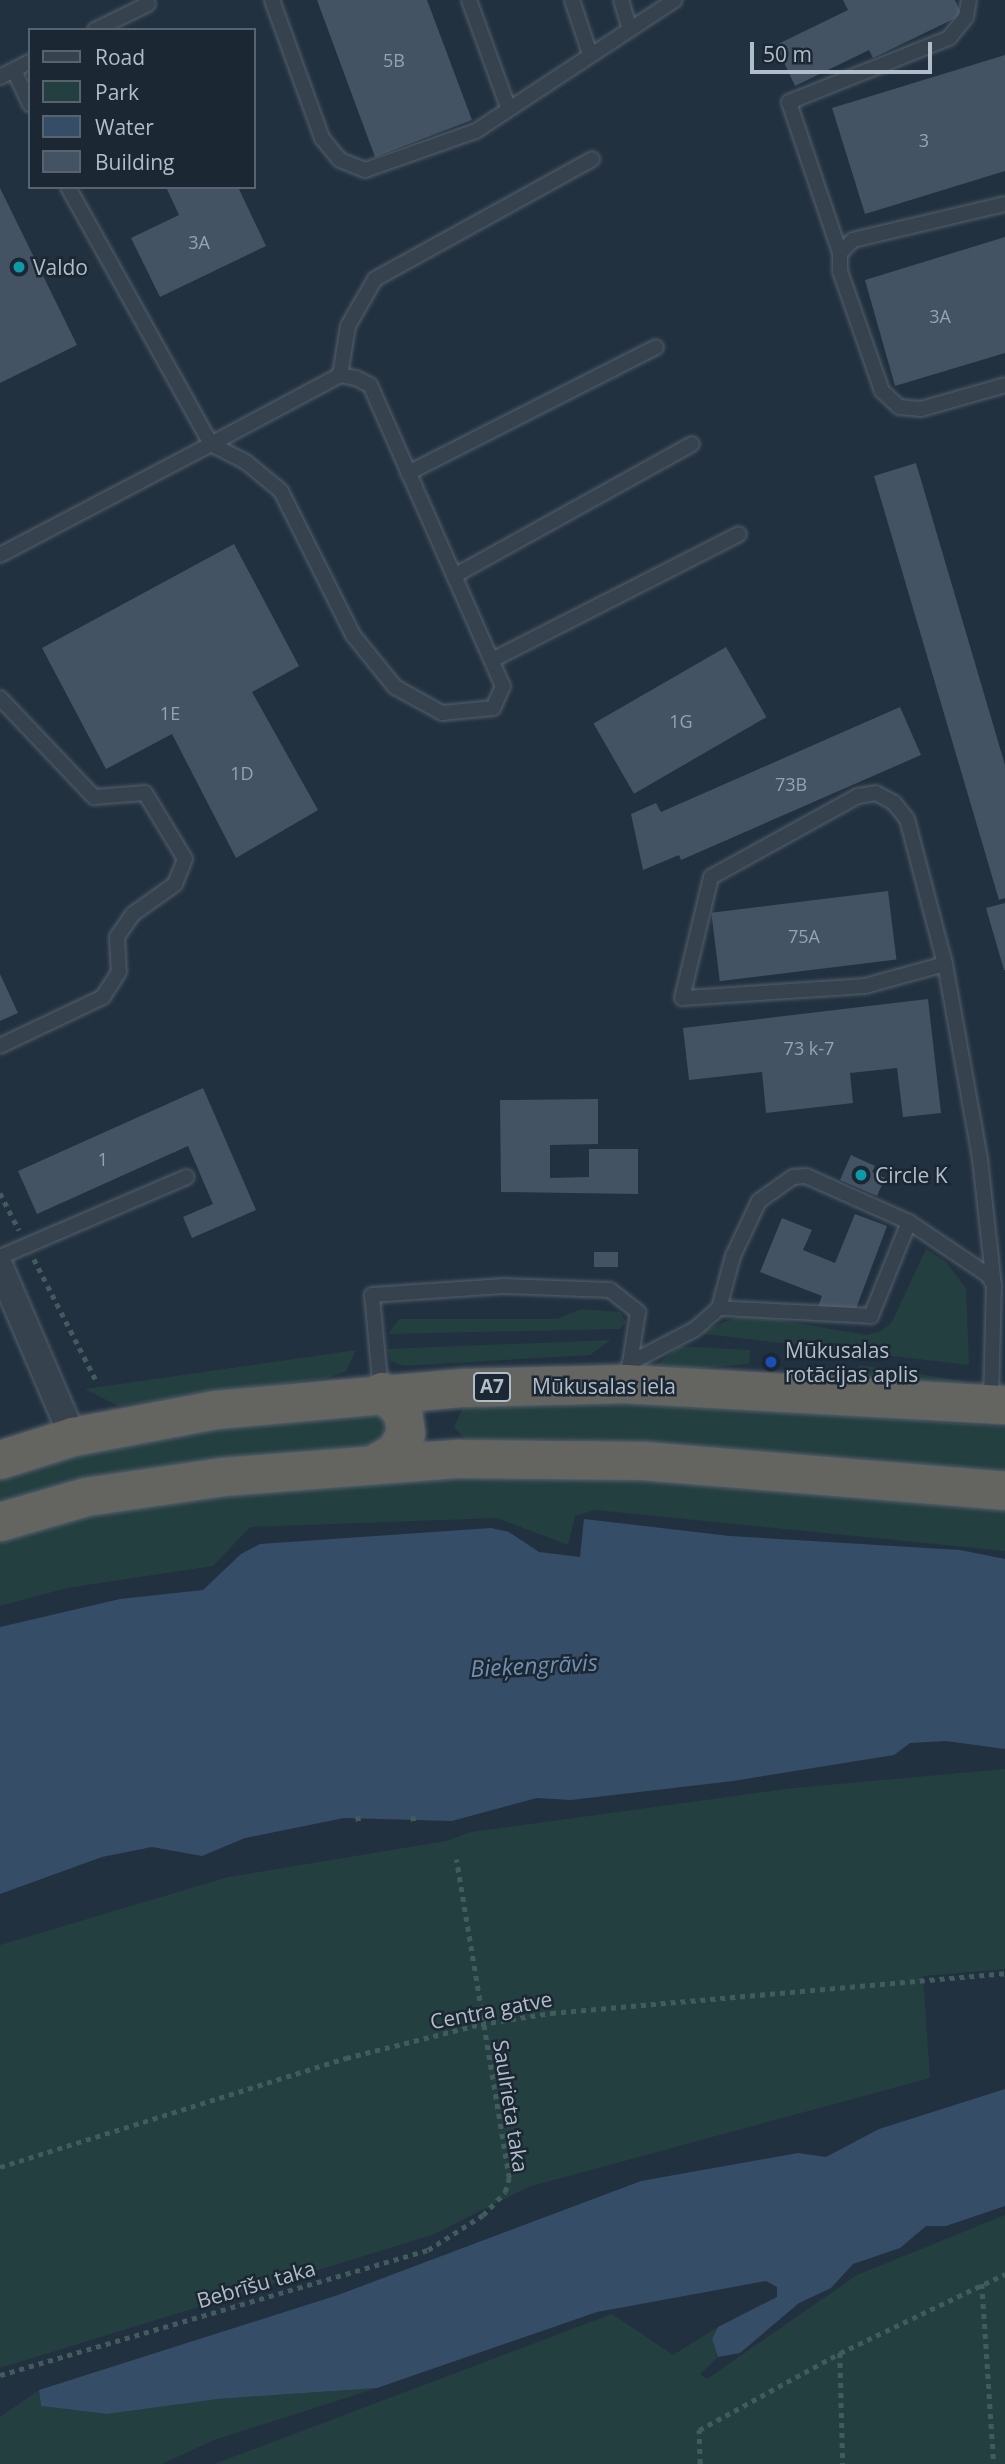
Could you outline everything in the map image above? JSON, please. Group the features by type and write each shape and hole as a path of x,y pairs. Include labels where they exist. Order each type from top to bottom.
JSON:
{"highway":[{"name":"Mūkusalas iela","path":"0,1460 73,1437 216,1410 382,1392 627,1373 998,1404"},
{"path":"377,1463 396,1452 406,1433 403,1412 382,1392"},
{"path":"0,1522 86,1497 223,1477 377,1463 643,1461 1005,1491"}],"street":[{"path":"0,1267 73,1437"}],"lane":[{"path":"272,0 322,138 340,160 365,170 476,131 508,107 675,0"},
{"path":"469,0 508,107"},
{"path":"572,0 590,54"},
{"path":"621,0 630,29"},
{"path":"969,0 966,17 949,38 789,102 840,253 840,271 882,391 899,407 921,410 1005,385"},
{"path":"99,28 148,4"},
{"path":"28,63 7,73 28,102"},
{"path":"340,375 348,326 375,279 592,159"},
{"path":"0,555 211,444 340,375 370,385 503,686 493,708 442,713 395,687 353,635 281,491 246,461 211,444 69,189"},
{"path":"840,253 853,240 1005,204"},
{"path":"408,473 656,347"},
{"path":"454,576 692,444"},
{"path":"492,660 740,534"},
{"path":"0,698 94,797 145,793 185,859 175,884 133,914 117,937 119,972 103,997 0,1046"},
{"path":"945,964 865,986 682,998 711,877 859,796 876,793 907,819 945,964 980,1159 994,1285 998,1404"},
{"path":"627,1373 695,1329 719,1308 747,1224 759,1201 780,1181 806,1176 909,1222 988,1275 994,1285"},
{"path":"0,1256 187,1177"},
{"path":"719,1308 871,1316 909,1222"},
{"path":"382,1392 372,1295 504,1286 610,1290 638,1312 627,1373"}],"path":[{"path":"0,1193 96,1380"},
{"path":"413,1816 414,1823"},
{"name":"Saulrieta taka","path":"456,1859 481,2024 509,2178 505,2192"},
{"name":"Centra gatve","path":"0,2167 346,2058 481,2024 551,2013 1005,1973"},
{"name":"Bebrīšu taka","path":"0,2375 428,2250 483,2215 505,2192"},
{"path":"700,2464 699,2430 839,2353 1005,2274"},
{"path":"982,2284 994,2464"},
{"path":"839,2353 843,2464"}],"green space":[{"path":"926,1249 946,1262 966,1288 969,1365 697,1333 745,1314 867,1335 881,1331 892,1322"},
{"path":"581,1309 620,1312 626,1322 620,1329 388,1334 399,1319 557,1319"},
{"path":"611,1340 590,1355 404,1366 391,1361 387,1349"},
{"path":"680,1346 750,1350 749,1364 695,1369 655,1366"},
{"path":"356,1350 346,1371 328,1378 118,1406 85,1389"},
{"path":"859,1365 964,1381 960,1386 858,1380"},
{"path":"645,1400 1005,1427 1005,1475 559,1439 470,1445 454,1427 466,1401"},
{"path":"379,1414 385,1424 384,1439 371,1449 272,1454 78,1484 0,1502 0,1474 79,1452 220,1423"},
{"path":"540,1472 1005,1504 1005,1551 595,1510 575,1516 568,1545 497,1518 250,1527 213,1566 67,1588 0,1606 0,1533 24,1526 290,1483"},
{"path":"1005,1769 1005,1969 923,1976 930,2078 528,2187 432,2235 0,2368 0,1945 228,1877 446,1841 471,1832 794,1788"},
{"path":"1005,2215 1005,2464 214,2464 612,2314 673,2355 718,2327 712,2339 718,2357 700,2374 707,2379 857,2275"},
{"path":"377,2388 214,2440 162,2464 0,2464 0,2417 39,2390 41,2406 107,2414 218,2399"}],"water":[{"name":"Bieķengrāvis","path":"584,1519 730,1536 960,1550 1005,1559 1005,1749 946,1741 910,1743 894,1755 733,1781 571,1800 537,1798 452,1821 344,1818 245,1838 202,1856 152,1847 102,1857 0,1894 0,1627 120,1599 203,1590 241,1554 260,1544 491,1528 509,1532 539,1552 580,1557"},
{"path":"1005,2089 1005,2206 946,2226 926,2226 900,2248 853,2264 831,2288 799,2303 740,2353 718,2357 712,2339 718,2327 777,2297 777,2287 766,2281 597,2312 377,2388 218,2399 107,2414 41,2406 39,2390 338,2295 641,2181 798,2153 826,2157 879,2129"}],"building":[{"path":"317,0 427,0 472,120 375,157"},
{"path":"843,0 955,0 962,15 873,58 869,50 795,86 776,45 848,10"},
{"path":"1005,55 1005,171 865,214 832,108"},
{"name":"Valdo","path":"0,188 77,345 0,383"},
{"path":"167,189 239,189 266,246 160,297 131,238 179,215"},
{"path":"1005,237 1005,353 895,386 865,280"},
{"path":"916,463 1005,765 1005,898 999,900 874,476"},
{"path":"234,544 299,666 252,692 318,810 236,858 172,734 106,769 42,648"},
{"path":"726,647 767,717 634,794 593,724"},
{"path":"900,707 921,755 681,860 679,855 643,870 631,814 656,803 661,812"},
{"path":"888,891 896,959 720,981 711,913"},
{"path":"1005,903 1005,970 1004,970 986,908"},
{"path":"0,974 18,1013 0,1021"},
{"path":"928,999 941,1113 903,1117 897,1068 850,1073 853,1103 766,1113 762,1072 689,1080 683,1028"},
{"path":"203,1088 256,1210 192,1238 183,1217 213,1204 188,1146 37,1214 18,1171"},
{"path":"598,1099 598,1144 550,1145 550,1178 589,1177 589,1149 638,1149 638,1194 501,1192 500,1100"},
{"name":"Circle K","path":"851,1155 875,1166 872,1172 885,1178 877,1196 840,1180"},
{"path":"855,1214 887,1226 851,1322 817,1309 822,1296 760,1272 782,1218 812,1230 803,1250 835,1263"},
{"path":"594,1252 618,1252 618,1267 594,1267"}],"place":[{"name":"Valdo","path":"19,267"},
{"name":"Circle K","path":"861,1175"},
{"name":"Mūkusalas rotācijas aplis","path":"771,1362"}]}
